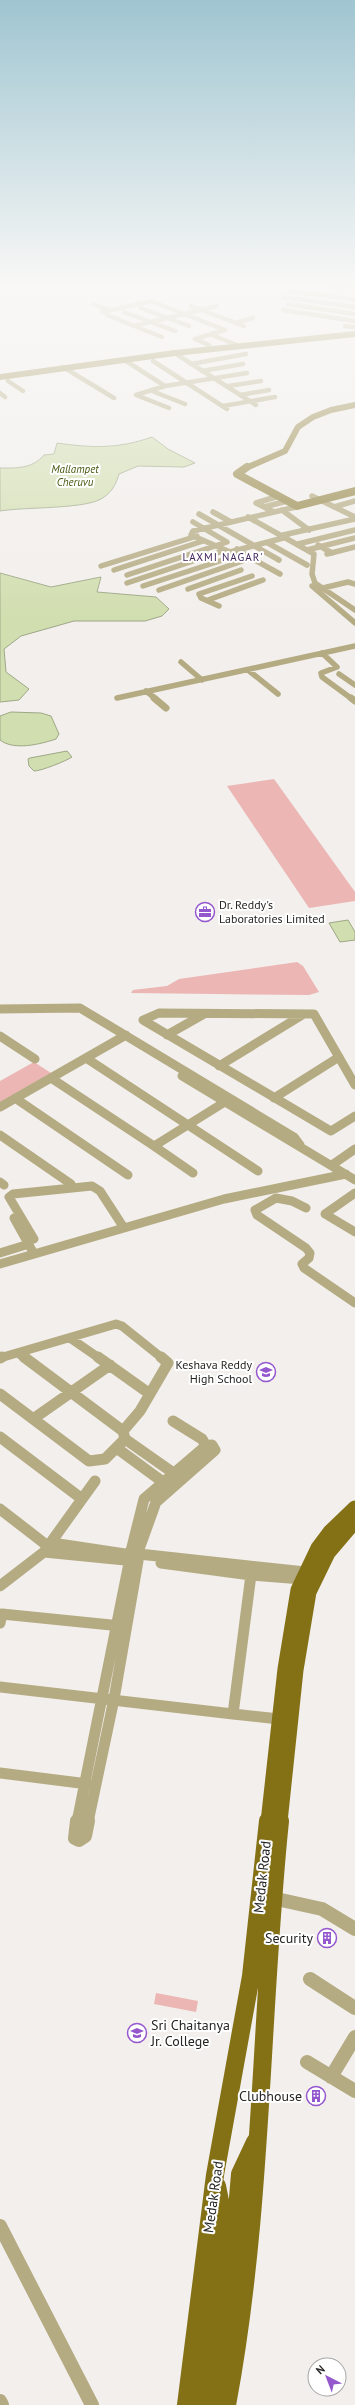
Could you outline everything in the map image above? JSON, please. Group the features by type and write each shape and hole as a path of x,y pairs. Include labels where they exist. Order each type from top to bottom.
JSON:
{"main road":[{"path":"355,405 341,406 310,419 296,430 292,442 283,453 259,461 237,474 287,501 300,506 355,491"},
{"name":"Medak Road","path":"186,2405 215,2175 251,1976 279,1719 294,1611 304,1575 330,1532 355,1508"},
{"name":"Medak Road","path":"227,2405 237,2352 258,2136 272,1898 296,1670 309,1592 328,1553 355,1521"},
{"path":"213,2405 228,2318 240,2174 258,2136"},
{"path":"201,2405 223,2216 215,2175"}],"street":[{"path":"139,396 169,408"},
{"path":"165,396 185,404"},
{"path":"208,396 225,408 250,401 275,397"},
{"path":"242,396 256,405"},
{"path":"344,494 355,500"},
{"path":"274,512 256,502 278,496"},
{"path":"312,496 346,512 355,518"},
{"path":"334,507 355,500"},
{"path":"264,507 287,501"},
{"path":"223,551 191,535 193,531 300,506"},
{"path":"282,510 309,530"},
{"path":"346,512 355,510"},
{"path":"213,512 231,522"},
{"path":"242,513 285,536 315,556 355,547"},
{"path":"199,514 279,560"},
{"path":"143,586 188,572 296,532 320,528 355,518"},
{"path":"193,522 226,540 226,542 251,558 280,574"},
{"path":"344,522 355,529"},
{"path":"320,528 355,547"},
{"path":"298,544 334,536 355,529"},
{"path":"101,566 210,532"},
{"path":"296,532 332,553"},
{"path":"307,550 355,538"},
{"path":"114,570 203,541"},
{"path":"127,575 226,542"},
{"path":"268,543 307,565"},
{"path":"127,583 223,551 242,552"},
{"path":"315,556 311,565 312,578 355,610"},
{"path":"159,590 251,558"},
{"path":"208,600 264,581 230,566"},
{"path":"188,588 240,570"},
{"path":"188,572 220,587"},
{"path":"219,606 201,598 198,594 252,576"},
{"path":"355,584 346,582 312,586 355,623"},
{"path":"117,698 355,646"},
{"path":"322,653 338,667 320,674 355,701"},
{"path":"181,662 202,680"},
{"path":"248,670 278,694"},
{"path":"339,674 355,685"},
{"path":"146,692 166,708"},
{"path":"0,1008 70,1007 228,1100 289,1141 300,1145 355,1180"},
{"path":"355,1085 315,1014 158,1013 143,1020 331,1131 355,1116"},
{"path":"167,1035 206,1013"},
{"path":"220,1066 305,1014"},
{"path":"0,1036 35,1059"},
{"path":"0,1107 123,1037"},
{"path":"274,1098 339,1057"},
{"path":"86,1058 258,1171"},
{"path":"51,1078 193,1173"},
{"path":"15,1098 128,1175"},
{"path":"154,1146 228,1100"},
{"path":"0,1135 71,1184"},
{"path":"332,1165 355,1149"},
{"path":"0,1264 247,1193 346,1174"},
{"path":"34,1254 31,1242 9,1197 13,1194 96,1187 124,1228"},
{"path":"355,1193 325,1214 355,1232"},
{"path":"0,1194 31,1242"},
{"path":"306,1208 292,1200 276,1198 255,1210 256,1215 306,1248 310,1253 309,1258 302,1264 304,1268 355,1303"},
{"path":"0,1253 31,1242"},
{"path":"0,1358 116,1324 122,1326 168,1363 124,1435 118,1449 100,1462 89,1461 0,1394"},
{"path":"70,1338 150,1394"},
{"path":"18,1353 177,1476"},
{"path":"33,1418 110,1365"},
{"path":"0,1773 90,1784 122,1626 144,1499 167,1485 206,1446 202,1439 173,1421"},
{"path":"0,1437 82,1499"},
{"path":"118,1449 167,1485"},
{"path":"0,1586 48,1547 95,1481"},
{"path":"0,1509 48,1547 251,1571 304,1575"},
{"path":"233,1714 251,1571"},
{"path":"0,1623 2,1614 122,1626"},
{"path":"0,1688 279,1719"},
{"path":"272,1898 322,1909 355,1929"},
{"path":"310,1979 355,2008"},
{"path":"331,2077 355,2037"},
{"path":"307,2062 355,2091"},
{"path":"0,2226 92,2405"},
{"path":"0,2401 2,2405"}],"shaded area":[{"path":"274,779 355,892 355,901 309,908 227,786"},
{"path":"297,962 303,966 319,992 309,995 131,993 133,990 167,986 179,979"},
{"path":"34,1062 51,1073 0,1102 0,1081"},
{"path":"156,1993 198,2001 196,2012 154,2004"}],"water":[{"name":"Mallampet Cheruvu","path":"152,437 168,449 195,463 184,467 138,466 119,474 114,486 103,498 90,503 0,511 0,468 18,468 34,463 44,455 54,454 57,443 82,446 105,446 128,444"},
{"path":"0,573 51,587 101,577 97,592 156,597 169,609 162,616 145,621 74,621 21,636 4,649 6,672 29,689 19,700 0,702"},
{"path":"11,712 41,713 51,716 59,734 56,739 28,746 6,743 0,740 0,716"},
{"path":"67,751 72,757 53,766 34,771 29,766 28,759 30,758"},
{"path":"348,920 355,932 355,940 340,942 329,923"}],"place":[{"name":"Dr. Reddy's Laboratories Limited","path":"205,912"},
{"name":"Keshava Reddy High School","path":"266,1372"},
{"name":"Security","path":"327,1938"},
{"name":"Sri Chaitanya Jr. College","path":"137,2033"},
{"name":"Clubhouse","path":"316,2096"}],"district":[{"name":"LAXMI NAGAR'","path":"223,557"}]}
